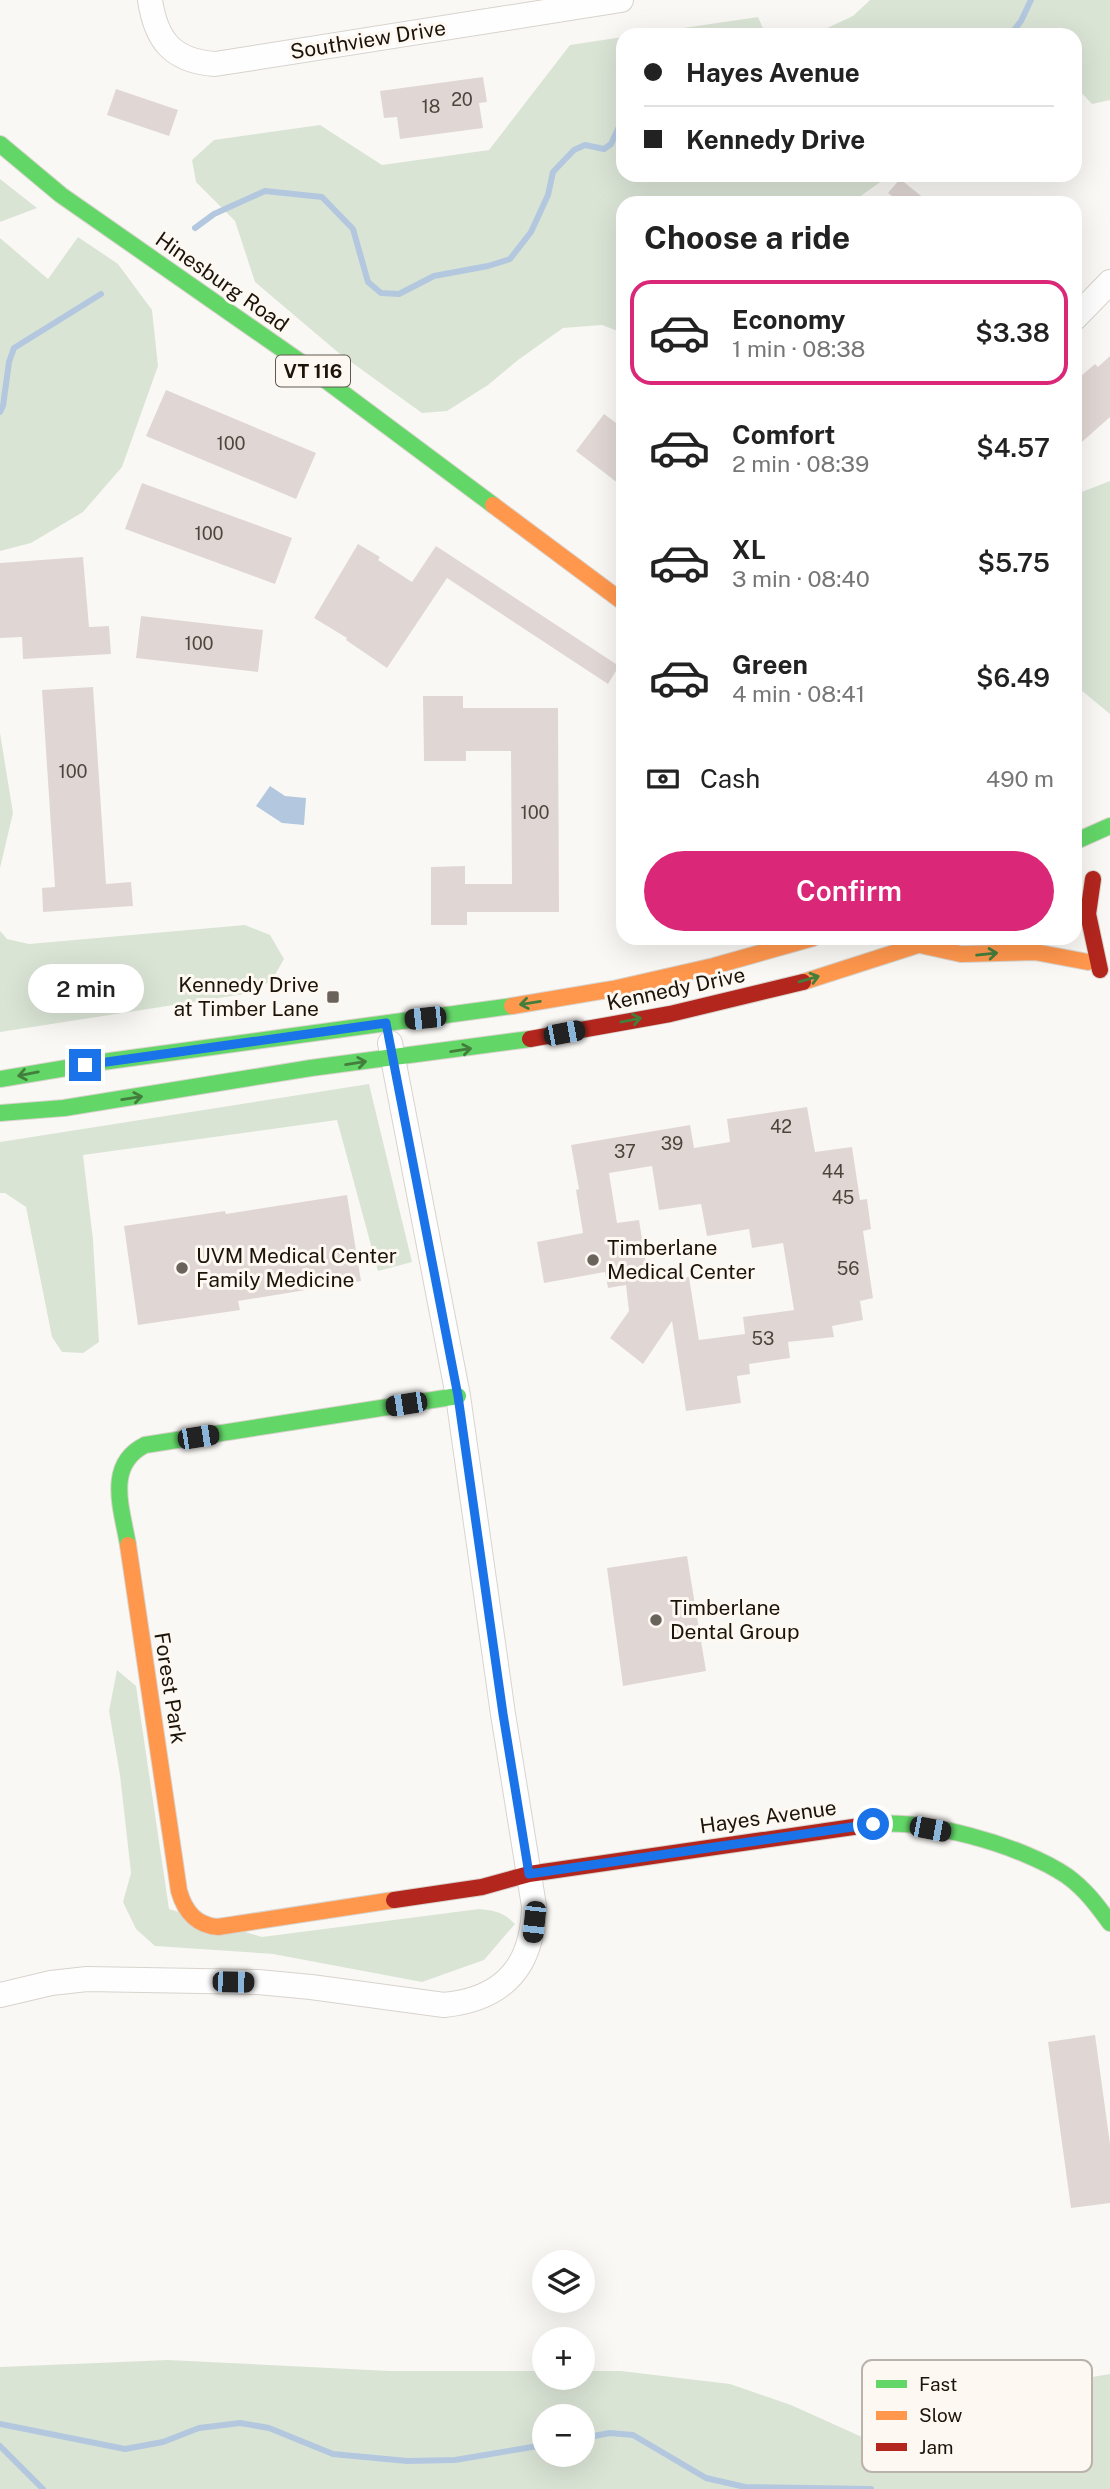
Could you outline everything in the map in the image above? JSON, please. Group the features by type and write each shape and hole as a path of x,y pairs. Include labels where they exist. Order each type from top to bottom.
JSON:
{"main road":[{"name":"Hinesburg Road","path":"0,144 61,195 335,386 616,597"},
{"path":"1082,838 1110,826"},
{"path":"1082,883 1110,871"},
{"path":"1093,879 1087,911 1088,928 1099,970"},
{"name":"Kennedy Drive","path":"0,1079 57,1068 444,1017 598,992 788,945"},
{"path":"920,945 961,954 1035,952 1099,970"},
{"name":"Kennedy Drive","path":"0,1113 64,1108 564,1033 743,998 920,945"},
{"path":"1066,945 1099,970"},
{"name":"Forest Park","path":"458,1396 145,1445 123,1459 119,1476 121,1501 179,1891 182,1904 193,1920 211,1926 228,1926 482,1886 529,1874"},
{"name":"Hayes Avenue","path":"529,1874 854,1825 895,1824 967,1836 1034,1858 1077,1883 1101,1908 1110,1923"}],"street":[{"name":"Southview Drive","path":"150,0 155,25 164,43 191,61 215,64 621,0"},
{"path":"1082,311 1110,282"},
{"path":"0,1995 51,1983 101,1979 285,1984 430,2004 464,2003 497,1988 509,1978 527,1951 534,1922 534,1906 503,1714 458,1396 386,1023"}],"green space":[{"path":"870,0 1110,0 1110,100 1092,104 1082,93 1082,28 827,28 853,16"},
{"path":"758,17 763,28 683,28"},
{"path":"616,38 616,182 880,182 861,196 616,196 616,330 602,325 563,328 488,385 447,411 422,413 340,354 255,282 235,221 196,182 192,160 214,140 320,125 382,165 489,150 570,45"},
{"path":"0,179 37,208 0,222"},
{"path":"78,237 118,264 152,310 158,366 122,467 83,512 31,543 0,551 0,238 48,279"},
{"path":"1110,481 1110,714 1082,691 1082,492"},
{"path":"0,733 13,813 0,868"},
{"path":"245,925 270,935 284,959 272,980 251,993 0,1032 0,931 7,939 29,944"},
{"path":"369,1084 412,1262 378,1271 337,1120 83,1155 93,1240 99,1342 83,1353 62,1352 52,1337 26,1207 5,1193 0,1193 0,1142"},
{"path":"117,1670 136,1686 169,1909 262,1937 479,1909 499,1913 515,1924 484,1960 422,1982 273,1954 155,1946 136,1929 123,1902 131,1873 120,1775 109,1711"},
{"path":"168,2360 390,2371 532,2371 532,2390 595,2390 595,2371 621,2371 730,2384 791,2405 862,2437 862,2472 1092,2472 1092,2377 1110,2374 1110,2489 0,2489 0,2367"}],"water":[{"path":"270,786 285,796 306,798 304,825 282,823 256,806"}],"building":[{"path":"483,77 487,102 479,103 483,128 400,139 397,117 384,118 380,91"},
{"path":"116,89 178,110 169,136 107,115"},
{"path":"897,182 904,182 921,196 892,196 888,193"},
{"path":"1110,356 1110,417 1082,442 1082,375 1095,364 1098,367"},
{"path":"166,390 316,453 296,499 146,436"},
{"path":"604,414 616,423 616,482 576,451"},
{"path":"142,483 292,538 275,584 125,529"},
{"path":"358,544 412,582 436,546 616,664 616,671 608,684 447,578 387,668 346,640 347,638 314,618"},
{"path":"83,557 89,627 109,626 111,654 23,659 22,637 0,638 0,563"},
{"path":"141,616 263,630 258,672 136,658"},
{"path":"93,687 106,884 131,882 133,906 43,912 42,888 55,887 42,690"},
{"path":"423,696 463,696 463,708 558,708 559,912 467,912 467,925 431,925 431,867 465,866 465,884 512,884 511,751 466,751 466,761 424,761"},
{"name":"Timberlane Medical Center","path":"807,1107 815,1152 852,1147 860,1200 867,1199 871,1229 863,1231 873,1298 860,1301 863,1320 832,1326 834,1337 788,1342 790,1358 749,1364 750,1374 737,1376 741,1403 686,1411 672,1321 643,1364 610,1338 629,1311 626,1285 608,1288 605,1272 544,1283 537,1242 583,1233 571,1145 690,1125 694,1148 730,1142 727,1119","holes":["652,1166 659,1210 701,1204 707,1236 749,1229 752,1248 783,1243 794,1310 743,1317 745,1334 699,1340 689,1277 649,1282 639,1220 617,1223 609,1173"]},
{"path":"347,1195 361,1281 238,1301 240,1310 138,1325 124,1226 225,1211 226,1214"},
{"name":"Timberlane Dental Group","path":"687,1556 706,1671 623,1686 607,1568"},
{"path":"1095,2035 1110,2144 1110,2203 1071,2208 1048,2042"}],"waterway":[{"path":"1016,28 1031,0"},
{"path":"195,228 214,214 265,191 322,197 353,229 368,282 381,293 399,294 434,276 510,259 531,232 548,195 553,172 574,150 585,145 604,149 611,144 616,133"},
{"path":"0,412 14,348 101,294"},
{"path":"0,2424 125,2449 163,2442 199,2428 240,2423 269,2428 333,2454 407,2461 455,2460 532,2447"},
{"path":"595,2436 610,2433 633,2435 706,2478 745,2487 871,2489"},
{"path":"0,2446 43,2489"}],"traffic: fast":[{"path":"0,144 61,195 312,370 493,505"},
{"path":"1082,838 1110,826"},
{"path":"0,1079 102,1062 512,1006"},
{"path":"0,1113 64,1108 311,1068 530,1039"},
{"path":"128,1545 120,1503 120,1476 133,1454 145,1445 458,1396"},
{"path":"867,1825 915,1825 942,1829 1024,1854 1067,1876 1090,1898 1110,1923"}],"traffic: slow":[{"path":"493,505 616,597"},
{"path":"512,1006 613,989 714,966 788,945"},
{"path":"803,982 918,945"},
{"path":"920,945 961,954 1035,952 1088,962"},
{"path":"128,1545 179,1891 188,1911 203,1923 218,1927 394,1900"}],"traffic: jam":[{"path":"1093,879 1088,914 1100,970"},
{"path":"530,1039 670,1014 803,982"},
{"path":"394,1900 482,1887 529,1874 867,1825"}],"place":[{"name":"Kennedy Drive at Timber Lane","path":"333,997"},
{"name":"Timberlane Medical Center","path":"593,1260"},
{"name":"UVM Medical Center Family Medicine","path":"182,1268"},
{"name":"Timberlane Dental Group","path":"656,1620"}],"route":[{"path":"85,1065 386,1023 458,1396 503,1714 529,1874 873,1824"}]}
